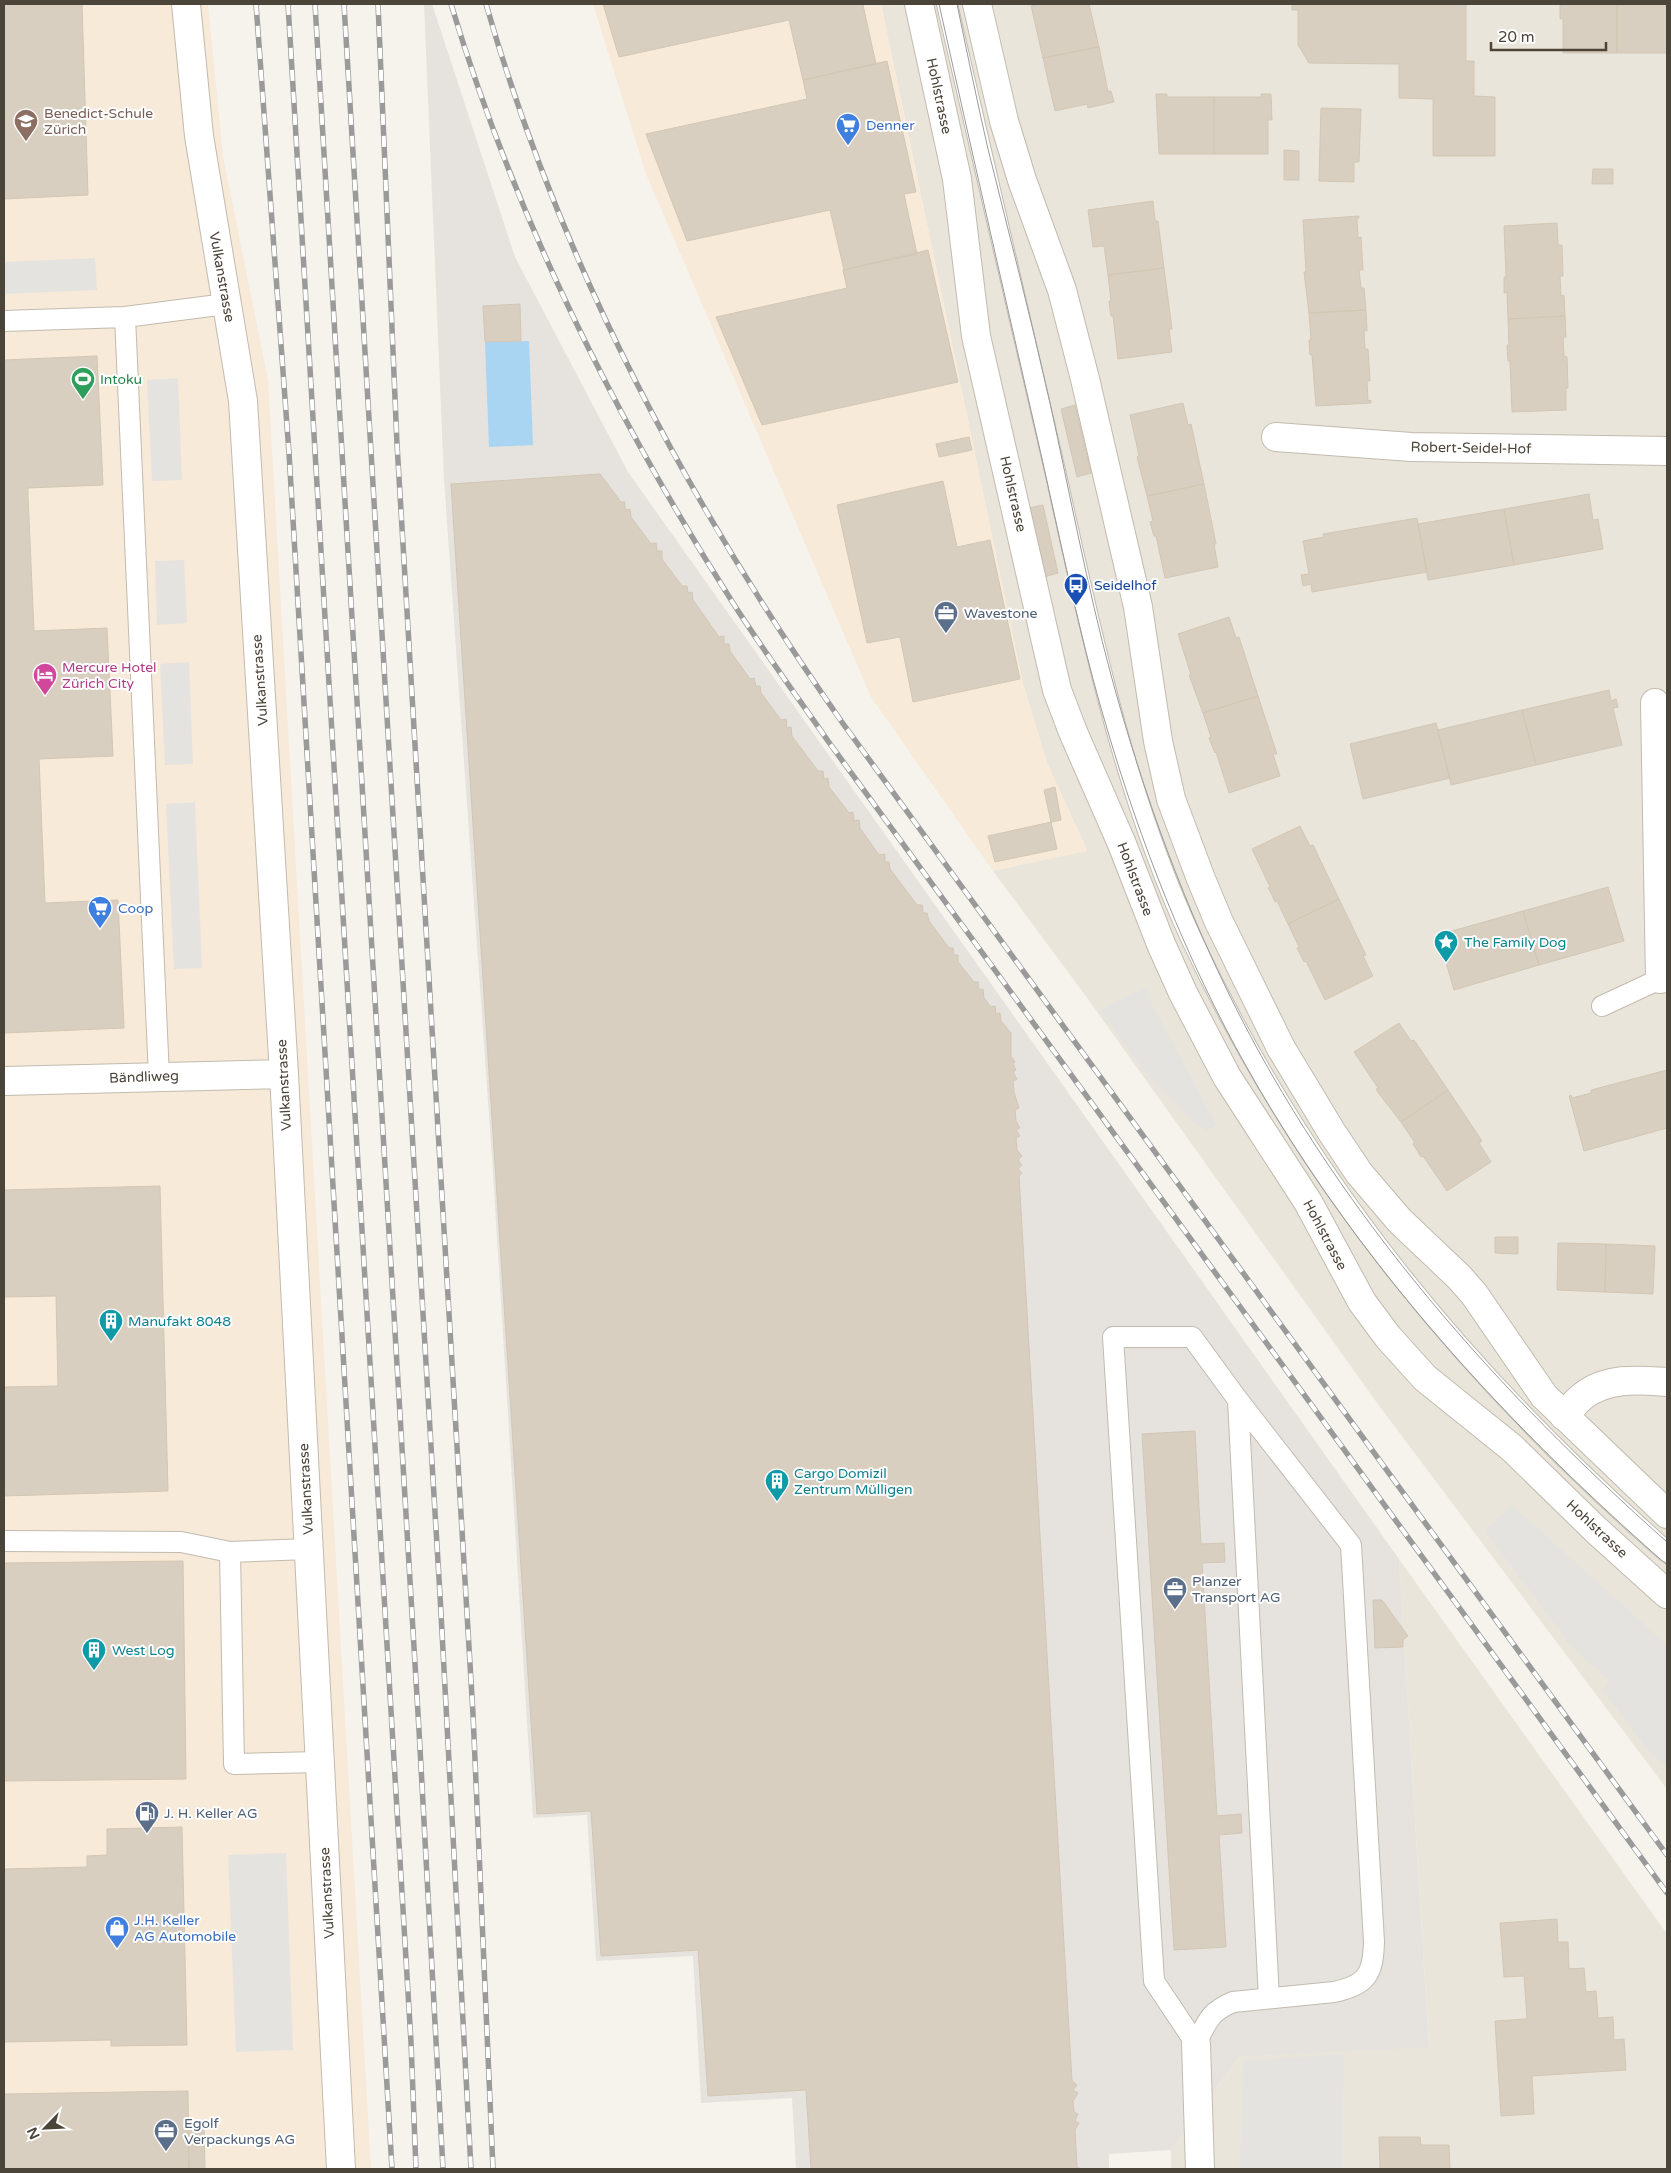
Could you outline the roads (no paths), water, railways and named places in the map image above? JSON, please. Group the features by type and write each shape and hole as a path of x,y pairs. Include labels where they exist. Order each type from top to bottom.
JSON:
{"street":[{"name":"Vulkanstrasse","path":"186,4 199,136 236,354 242,402 284,1074 341,2169"},
{"name":"Hohlstrasse","path":"919,4 957,179 976,336 1057,690 1183,993 1227,1077 1308,1202 1357,1293 1388,1337 1425,1378 1512,1448 1667,1594"},
{"path":"977,4 1004,121 1022,180 1062,290 1069,317 1138,607 1163,769 1171,799 1201,879 1239,965 1276,1039 1330,1132 1379,1199 1474,1294 1544,1396 1667,1514"},
{"name":"Robert-Seidel-Hof","path":"1276,437 1411,447 1667,451"},
{"path":"1655,703 1664,979"},
{"name":"Bändliweg","path":"4,1081 284,1074"},
{"path":"1564,1416 1583,1396 1611,1383 1634,1380 1667,1382"},
{"path":"1196,2044 1200,2169"}],"lane":[{"path":"947,4 1022,326 1096,658 1138,804 1191,937 1238,1032 1297,1133 1359,1224 1424,1306 1492,1384 1566,1460 1667,1552"},
{"path":"4,321 125,317 226,304"},
{"path":"125,317 159,1077"},
{"path":"1602,1006 1664,979"},
{"path":"1192,1336 1238,1400 1351,1545 1374,1932 1374,1964 1368,1974 1358,1983 1347,1989 1334,1992 1233,2002 1219,2008 1209,2016 1196,2044 1154,1981 1113,1337 1192,1336"},
{"path":"1238,1400 1269,1998"},
{"path":"4,1541 181,1542 230,1552 309,1549"},
{"path":"230,1552 234,1764 320,1762"}],"water":[{"path":"529,341 533,445 489,447 485,342"}],"tram line":[{"path":"939,4 1079,625 1093,679 1134,812 1167,900 1204,985 1268,1104 1315,1177 1366,1248 1420,1316 1478,1382 1539,1445 1667,1565"},
{"path":"957,4 988,149 1043,371 1086,574 1111,675 1151,807 1184,893 1221,977 1241,1018 1282,1092 1328,1164 1377,1233 1430,1300 1485,1364 1604,1485 1667,1542"}],"railway":[{"path":"256,4 289,453 392,2169"},
{"path":"288,4 411,2042 416,2169"},
{"path":"315,4 419,1730 443,2169"},
{"path":"344,4 440,1595 471,2169"},
{"path":"378,4 397,444 473,1714 493,2169"},
{"path":"451,4 505,161 571,313 608,387 648,460 689,532 733,603 828,741 1667,1893"},
{"path":"486,4 517,101 552,196 591,289 635,380 682,469 733,556 787,641 844,725 1667,1855"}],"place":[{"name":"Benedict-Schule Zürich","path":"26,142"},
{"name":"Denner","path":"848,146"},
{"name":"Intoku","path":"83,400"},
{"name":"Seidelhof","path":"1076,606"},
{"name":"Wavestone","path":"946,634"},
{"name":"Mercure Hotel Zürich City","path":"45,696"},
{"name":"Coop","path":"100,929"},
{"name":"The Family Dog","path":"1446,963"},
{"name":"Manufakt 8048","path":"111,1342"},
{"name":"Cargo Domizil Zentrum Mülligen","path":"777,1502"},
{"name":"Planzer Transport AG","path":"1175,1610"},
{"name":"West Log","path":"94,1671"},
{"name":"J. H. Keller AG","path":"147,1834"},
{"name":"J.H. Keller AG Automobile","path":"117,1949"},
{"name":"Egolf Verpackungs AG","path":"166,2152"}]}
